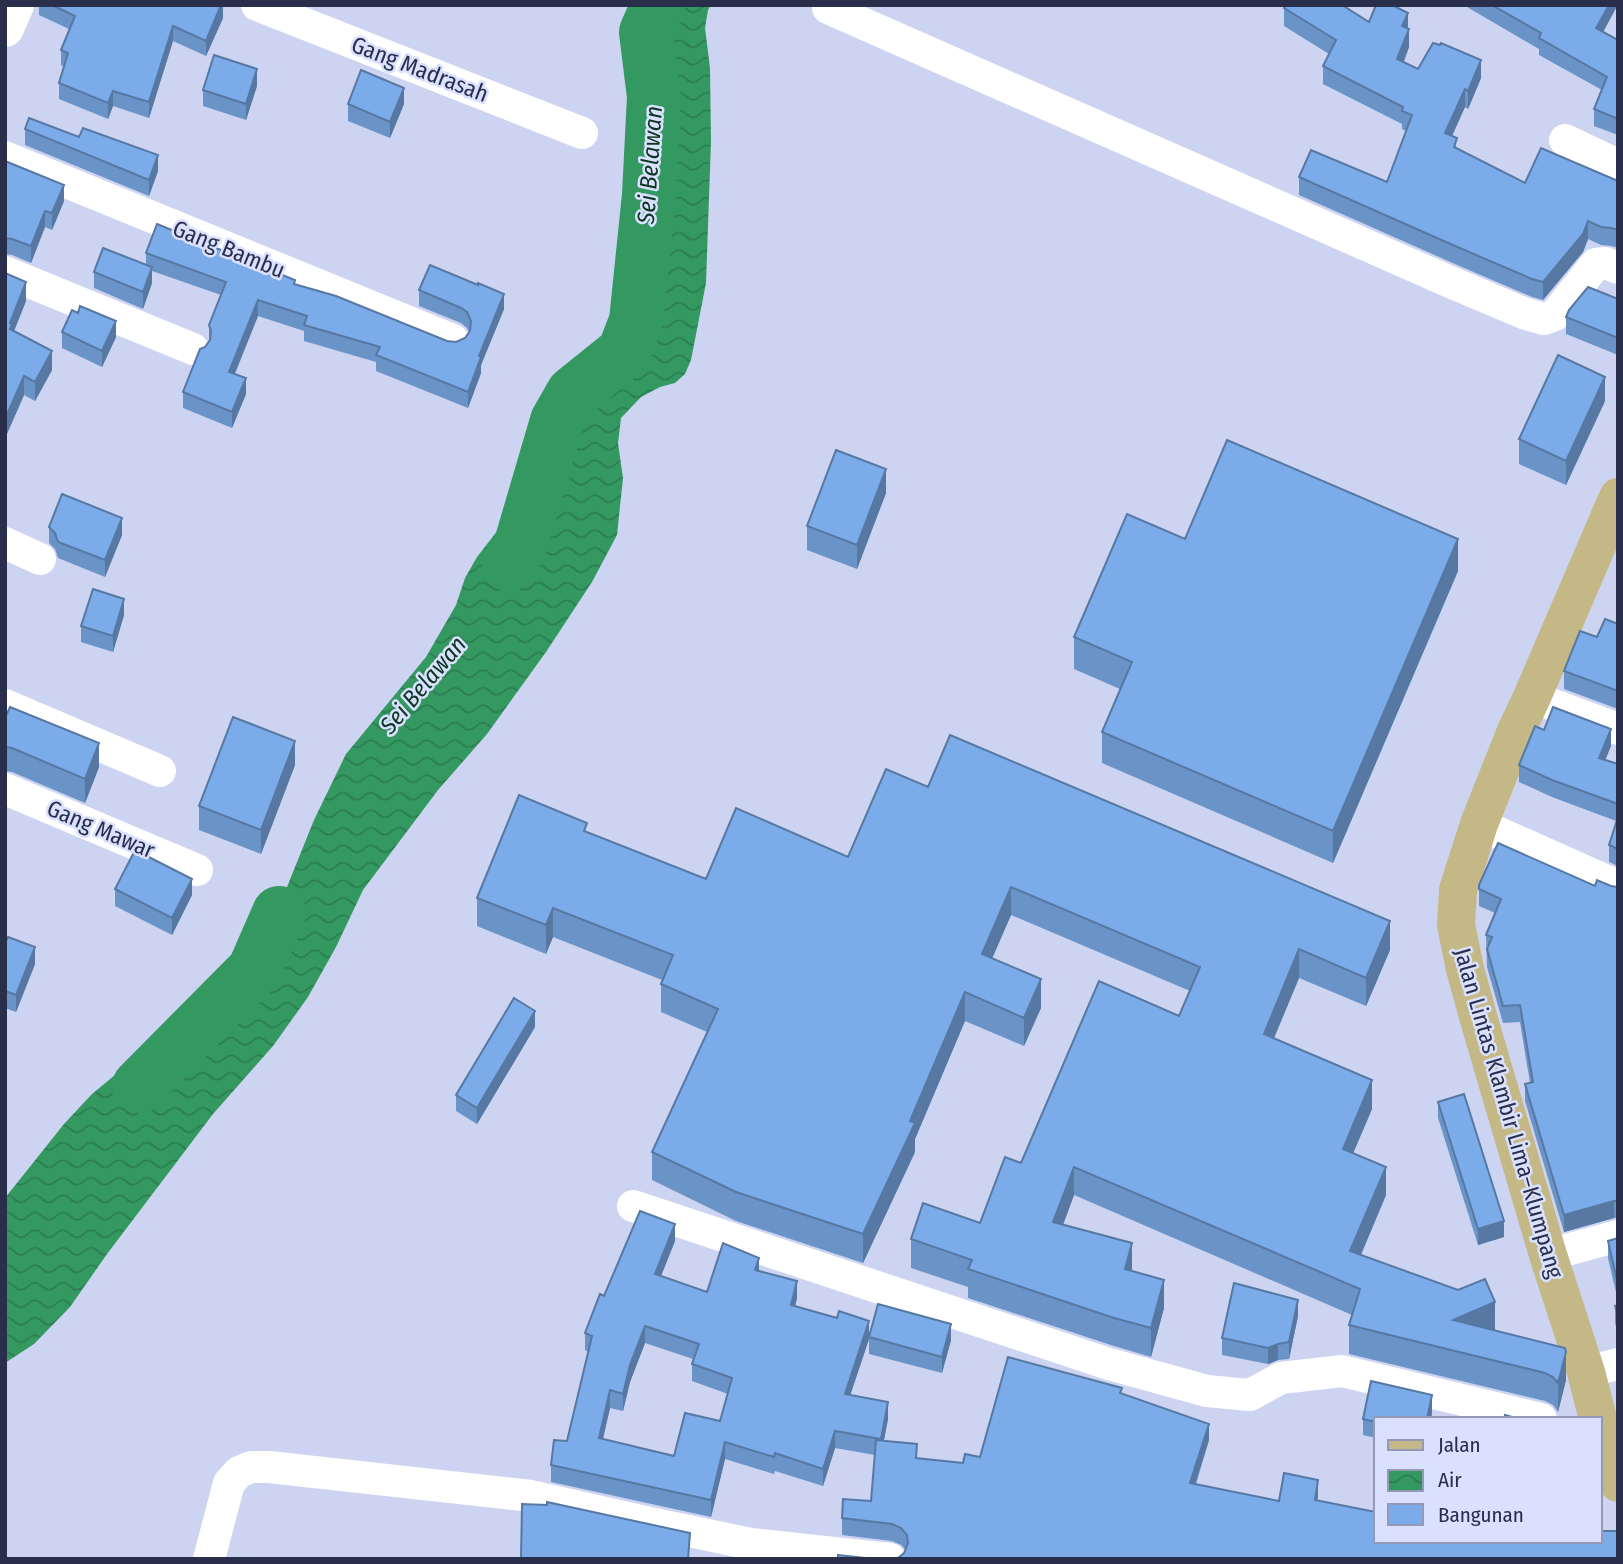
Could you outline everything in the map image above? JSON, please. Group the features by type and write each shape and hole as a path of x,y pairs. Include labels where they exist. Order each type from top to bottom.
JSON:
{"main road":[{"name":"Jalan Lintas Klambir Lima–Klumpang","path":"1600,1417 1602,1368 1548,1255 1479,1020 1456,925 1458,890 1479,824 1516,731 1618,497"},
{"name":"Jalan Lintas Klambir Lima–Klumpang","path":"1602,1435 1618,1483"}],"street":[{"path":"5,27 15,5"},
{"name":"Gang Madrasah","path":"257,5 582,133"},
{"path":"828,8 1527,314 1544,319 1555,315 1596,264 1605,263 1618,268"},
{"path":"1565,140 1618,165"},
{"name":"Gang Bambu","path":"5,157 453,340"},
{"path":"5,272 193,349"},
{"path":"5,543 40,559"},
{"path":"1532,697 1618,729"},
{"path":"5,705 160,771"},
{"name":"Gang Mawar","path":"5,789 197,870"},
{"path":"1479,824 1618,886"},
{"path":"633,1206 1109,1364 1207,1391 1250,1395 1282,1378 1342,1371 1533,1417"},
{"path":"1548,1255 1618,1236"},
{"path":"209,1559 229,1483 239,1472 251,1467 531,1496 751,1544 890,1559"}],"water":[{"name":"Sei Belawan","path":"668,5 711,5 705,28 710,68 711,141 706,283 691,360 685,374 675,383 641,397 621,418 618,443 623,478 617,535 592,582 546,652 487,734 438,790 363,890 308,997 273,1046 213,1114 70,1307 34,1344 5,1363 5,1198 64,1124 92,1094 127,1065 207,1026 237,995 268,934 314,820 346,754 426,657 456,605 465,578 477,557 498,530 534,496 548,478 575,415 637,347 649,324 651,304 641,277 662,225 663,198 655,72"}],"building":[{"path":"52,5 221,5 206,41 173,26 149,102 113,91 108,103 59,83 68,53 61,50 75,16"},
{"path":"1286,5 1342,5 1369,22 1376,5 1392,5 1408,13 1402,26 1409,29 1397,59 1418,69 1433,43 1441,43 1481,60 1445,133 1457,138 1454,147 1525,183 1541,148 1618,181 1618,230 1588,221 1583,234 1543,282 1299,177 1311,150 1387,182 1412,115 1402,111 1403,107 1323,66 1336,40 1284,8"},
{"path":"1492,5 1609,5 1596,28 1618,40 1618,119 1594,109 1607,77 1539,38 1541,33"},
{"path":"214,55 257,69 246,104 203,90"},
{"path":"361,70 404,88 390,122 348,104"},
{"path":"29,118 79,137 83,128 158,155 149,180 25,129"},
{"path":"5,161 64,185 52,213 45,211 31,246 5,238"},
{"path":"157,224 295,280 294,284 336,296 447,341 456,342 465,338 470,331 471,321 467,312 461,308 419,290 430,265 504,294 468,392 376,355 380,347 304,325 307,316 258,300 229,372 246,378 232,412 183,392 200,349 210,340 209,325 226,282 146,253"},
{"path":"103,248 152,267 143,292 94,272"},
{"path":"5,273 26,282 10,329 52,351 35,382 24,376 6,417"},
{"path":"1588,287 1618,299 1618,338 1566,317"},
{"path":"80,306 116,321 102,351 62,332 72,310 78,313"},
{"path":"1558,355 1605,377 1566,461 1519,439"},
{"path":"1227,440 1458,539 1333,831 1102,732 1132,662 1074,637 1127,514 1185,539"},
{"path":"836,450 886,469 857,545 807,526"},
{"path":"62,494 122,518 105,560 58,542 49,527"},
{"path":"93,589 124,599 113,636 81,626"},
{"path":"1605,619 1618,624 1618,691 1564,671 1580,631 1597,637"},
{"path":"10,707 99,743 85,779 5,747 5,718"},
{"path":"1553,707 1611,729 1599,758 1618,764 1618,804 1519,765 1535,726 1544,730"},
{"path":"233,717 295,741 261,830 199,806"},
{"path":"950,735 1390,921 1366,978 1299,949 1264,1034 1372,1080 1343,1149 1386,1167 1350,1251 1458,1290 1485,1279 1495,1302 1453,1320 1565,1348 1558,1383 1545,1373 1349,1325 1360,1289 1074,1167 1053,1222 1132,1243 1125,1269 1164,1280 1151,1328 968,1269 972,1260 911,1239 923,1203 980,1223 1005,1157 1021,1163 1099,981 1179,1016 1200,967 1011,887 982,954 1041,979 1024,1018 965,992 910,1121 915,1123 863,1234 736,1192 652,1152 718,1009 661,984 673,955 553,908 546,925 477,898 519,795 587,823 584,831 706,879 736,808 848,857 886,769 928,787"},
{"path":"1618,817 1618,849 1609,845"},
{"path":"1498,843 1595,886 1597,880 1618,887 1618,1201 1564,1215 1525,1084 1533,1082 1520,1005 1503,1006 1487,949 1492,937 1486,935 1501,899 1479,889 1479,885"},
{"path":"135,850 192,879 172,918 115,889"},
{"path":"8,937 35,947 16,995 5,991 5,943"},
{"path":"514,998 535,1011 477,1108 456,1095"},
{"path":"1464,1094 1504,1221 1478,1229 1438,1102"},
{"path":"640,1211 675,1224 655,1274 707,1292 723,1243 759,1258 755,1270 797,1281 791,1305 837,1318 839,1311 869,1321 845,1394 888,1402 881,1439 835,1431 823,1469 775,1453 774,1457 725,1442 711,1500 551,1465 554,1440 567,1441 592,1336 585,1333 600,1294 604,1296","holes":["645,1326 699,1344 692,1364 732,1378 720,1421 685,1413 674,1456 599,1438 610,1390 623,1394 630,1365"]},
{"path":"1618,1238 1618,1284 1608,1241"},
{"path":"1234,1283 1298,1300 1289,1342 1268,1348 1222,1338"},
{"path":"878,1304 951,1324 942,1357 869,1337"},
{"path":"1008,1357 1122,1388 1120,1393 1209,1424 1190,1483 1279,1501 1284,1473 1318,1480 1315,1500 1374,1512 1374,1543 1602,1543 1602,1531 1618,1531 1618,1559 897,1559 904,1553 908,1543 907,1535 901,1528 892,1524 842,1518 843,1499 871,1501 876,1440 917,1444 916,1458 963,1463 965,1454 980,1457"},
{"path":"1371,1381 1432,1395 1427,1417 1374,1417 1374,1422 1363,1419"},
{"path":"547,1502 690,1533 688,1559 521,1559 522,1504 547,1505"},
{"path":"838,1555 874,1559 838,1559"}],"waterway":[{"name":"Sei Belawan","path":"509,564 520,547 557,421 573,393 624,352 636,321 649,195 654,97 646,32 658,5"},
{"name":"Sei Belawan","path":"139,1086 254,970 279,913"}]}
